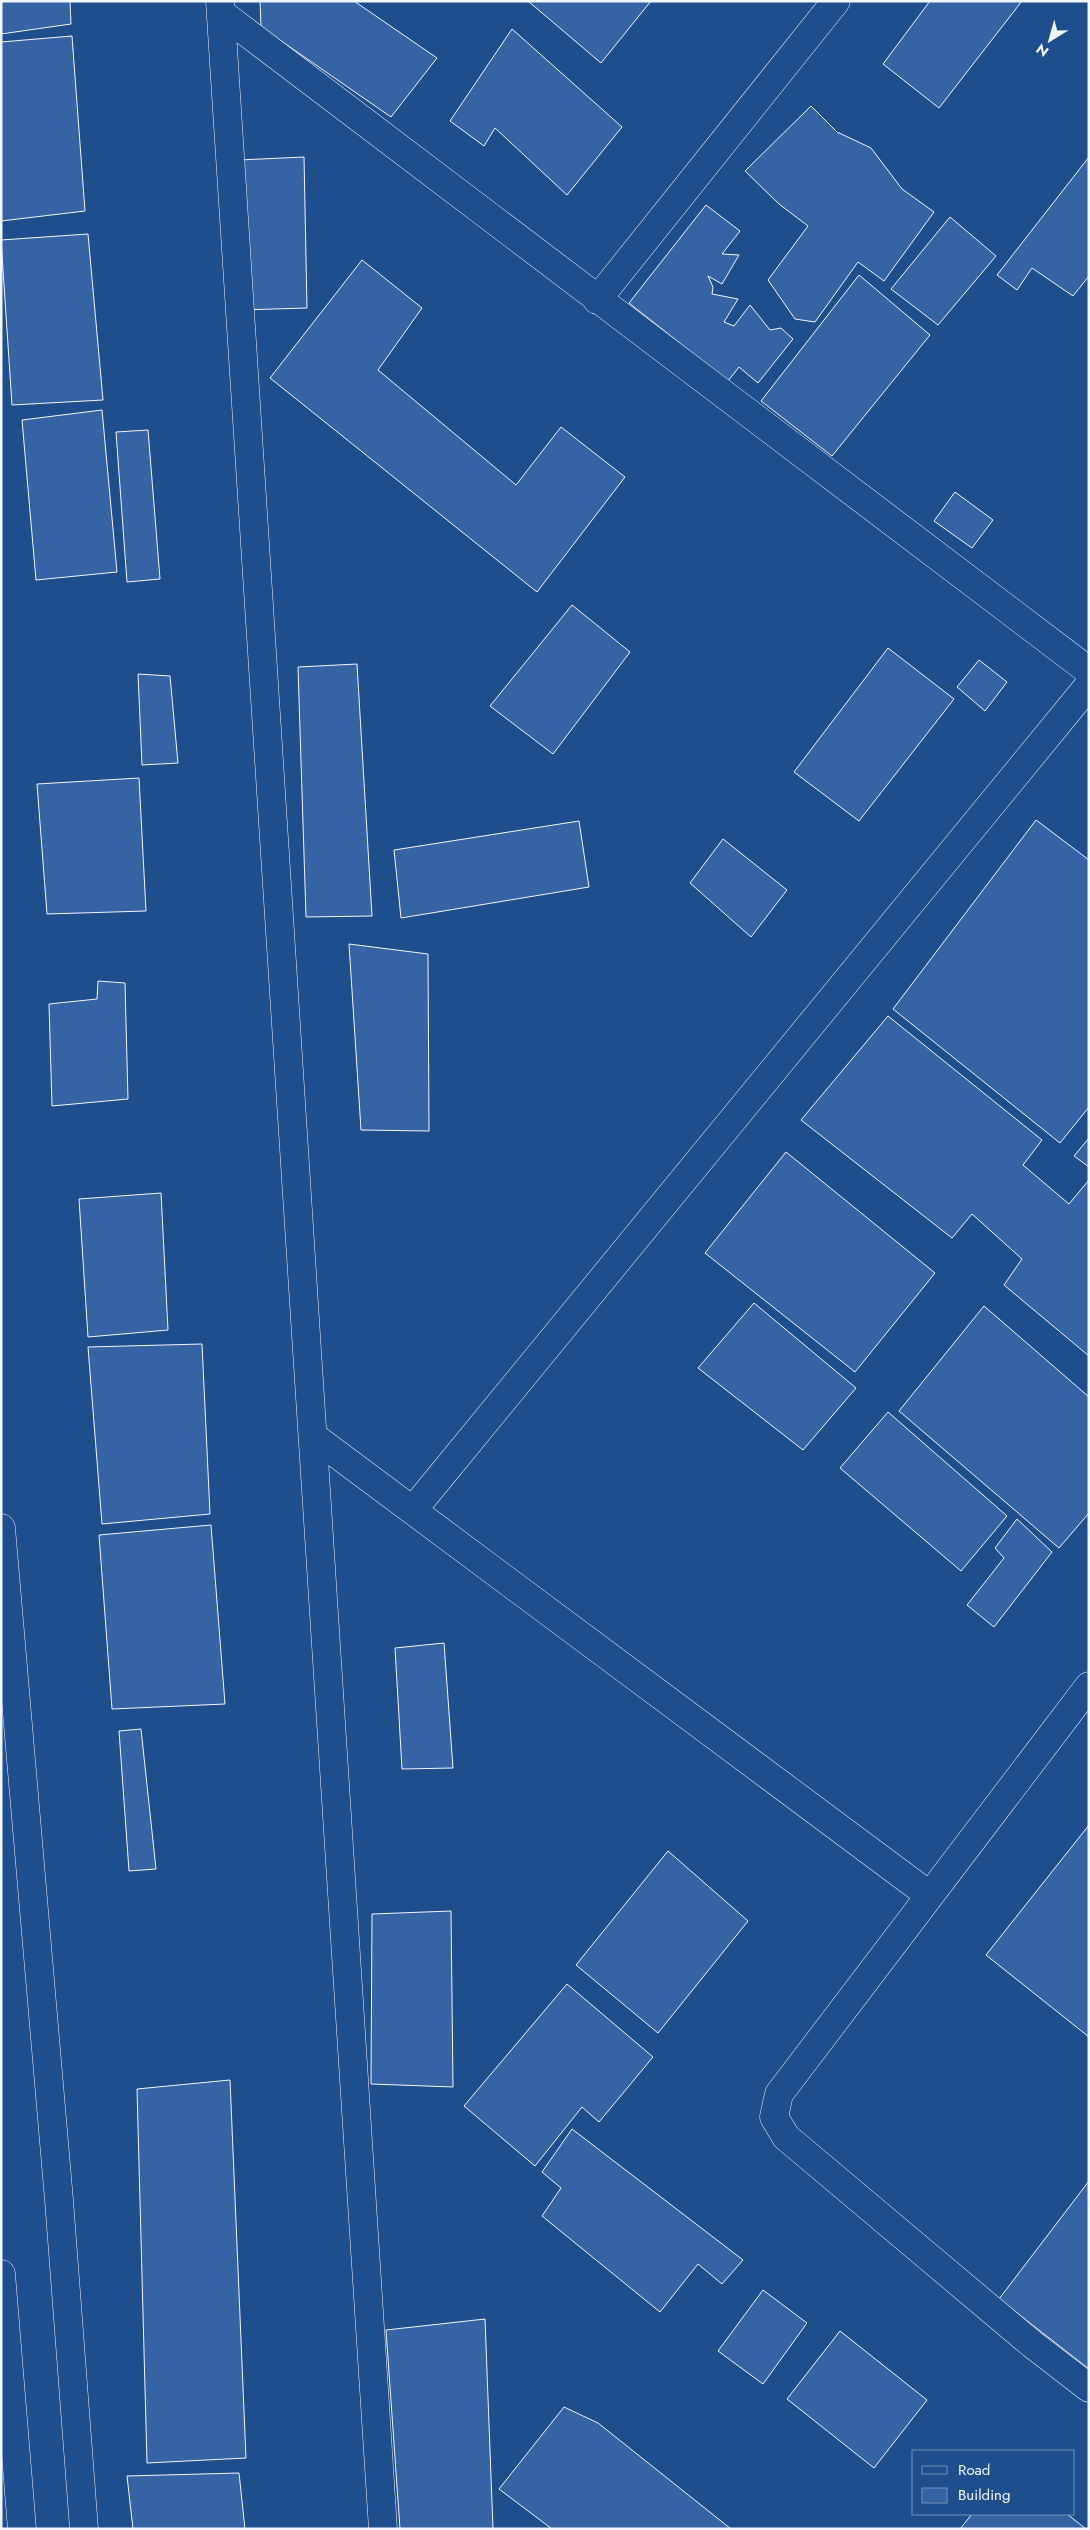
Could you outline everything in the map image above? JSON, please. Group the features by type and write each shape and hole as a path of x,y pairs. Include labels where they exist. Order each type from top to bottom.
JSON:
{"main road":[{"path":"598,300 836,1"},
{"path":"220,7 598,300 1089,671"},
{"path":"220,7 314,1437 383,2529"},
{"path":"413,1510 1089,685"},
{"path":"314,1437 929,1895"},
{"path":"1,1528 59,2200 84,2529"},
{"path":"1089,1686 779,2094 774,2117 786,2137 1032,2344 1089,2388"},
{"path":"1,2274 22,2529"}],"building":[{"path":"1,1 70,1 71,24 1,34"},
{"path":"260,1 354,1 437,58 391,117 261,27"},
{"path":"528,1 651,1 601,63"},
{"path":"930,1 1022,1 939,108 883,64"},
{"path":"512,29 622,127 567,195 495,128 484,146 450,121"},
{"path":"72,36 85,211 1,221 1,42"},
{"path":"811,106 837,132 871,148 902,189 934,212 884,281 858,262 815,322 795,319 768,280 808,226 779,204 745,171"},
{"path":"304,157 307,308 240,310 239,160"},
{"path":"1089,157 1089,276 1073,296 1032,268 1017,290 997,275"},
{"path":"706,205 740,231 722,254 739,255 722,284 708,276 713,287 712,294 738,299 724,322 734,326 750,305 770,330 781,328 793,339 758,383 739,367 728,381 629,303"},
{"path":"950,217 996,256 938,325 891,289"},
{"path":"88,234 103,400 12,405 1,240"},
{"path":"362,260 422,308 378,370 516,485 561,427 625,477 537,592 270,378"},
{"path":"859,275 930,335 832,456 761,401"},
{"path":"102,410 117,572 36,580 22,420"},
{"path":"148,430 160,579 127,582 116,432"},
{"path":"955,492 993,520 972,548 934,521"},
{"path":"572,605 630,652 553,754 490,706"},
{"path":"888,648 954,699 859,821 794,772"},
{"path":"979,660 1007,682 985,711 957,687"},
{"path":"357,664 372,916 306,917 298,667"},
{"path":"138,674 170,676 178,763 142,765"},
{"path":"139,778 146,911 47,914 37,784"},
{"path":"1036,820 1089,860 1089,1107 1060,1143 893,1009"},
{"path":"579,821 589,887 401,918 394,850"},
{"path":"723,839 787,890 751,937 690,883"},
{"path":"349,944 428,954 429,1131 361,1130"},
{"path":"98,981 125,983 128,1099 52,1106 49,1004 97,999"},
{"path":"888,1016 1042,1140 1023,1165 1069,1204 1089,1180 1089,1356 1004,1285 1022,1259 972,1214 952,1238 801,1120"},
{"path":"1089,1138 1089,1167 1074,1156"},
{"path":"786,1152 935,1273 855,1372 705,1253"},
{"path":"161,1193 168,1330 88,1337 79,1199"},
{"path":"754,1303 856,1388 803,1450 698,1368"},
{"path":"984,1306 1089,1397 1089,1513 1059,1548 899,1411"},
{"path":"202,1344 210,1514 102,1524 88,1347"},
{"path":"888,1412 1007,1516 961,1571 840,1468"},
{"path":"1017,1519 1052,1552 994,1627 967,1605 1004,1558 995,1548"},
{"path":"211,1525 225,1704 112,1709 99,1535"},
{"path":"444,1643 453,1768 402,1769 395,1648"},
{"path":"141,1729 156,1869 129,1871 119,1731"},
{"path":"1089,1825 1089,2037 986,1955"},
{"path":"668,1851 748,1921 658,2033 576,1965"},
{"path":"451,1911 453,2087 371,2084 372,1914"},
{"path":"567,1984 653,2057 599,2122 582,2107 535,2166 464,2106"},
{"path":"230,2080 246,2458 147,2463 137,2089"},
{"path":"572,2129 743,2260 722,2284 698,2264 660,2312 542,2216 561,2188 542,2172"},
{"path":"1089,2181 1089,2369 999,2299"},
{"path":"763,2290 807,2323 763,2384 718,2351"},
{"path":"485,2319 493,2529 400,2529 386,2330"},
{"path":"840,2331 927,2400 874,2468 787,2399"},
{"path":"564,2407 598,2423 731,2529 552,2529 499,2489"},
{"path":"239,2473 245,2529 133,2529 127,2476"},
{"path":"971,2515 1068,2515 1086,2529 960,2529"}]}
